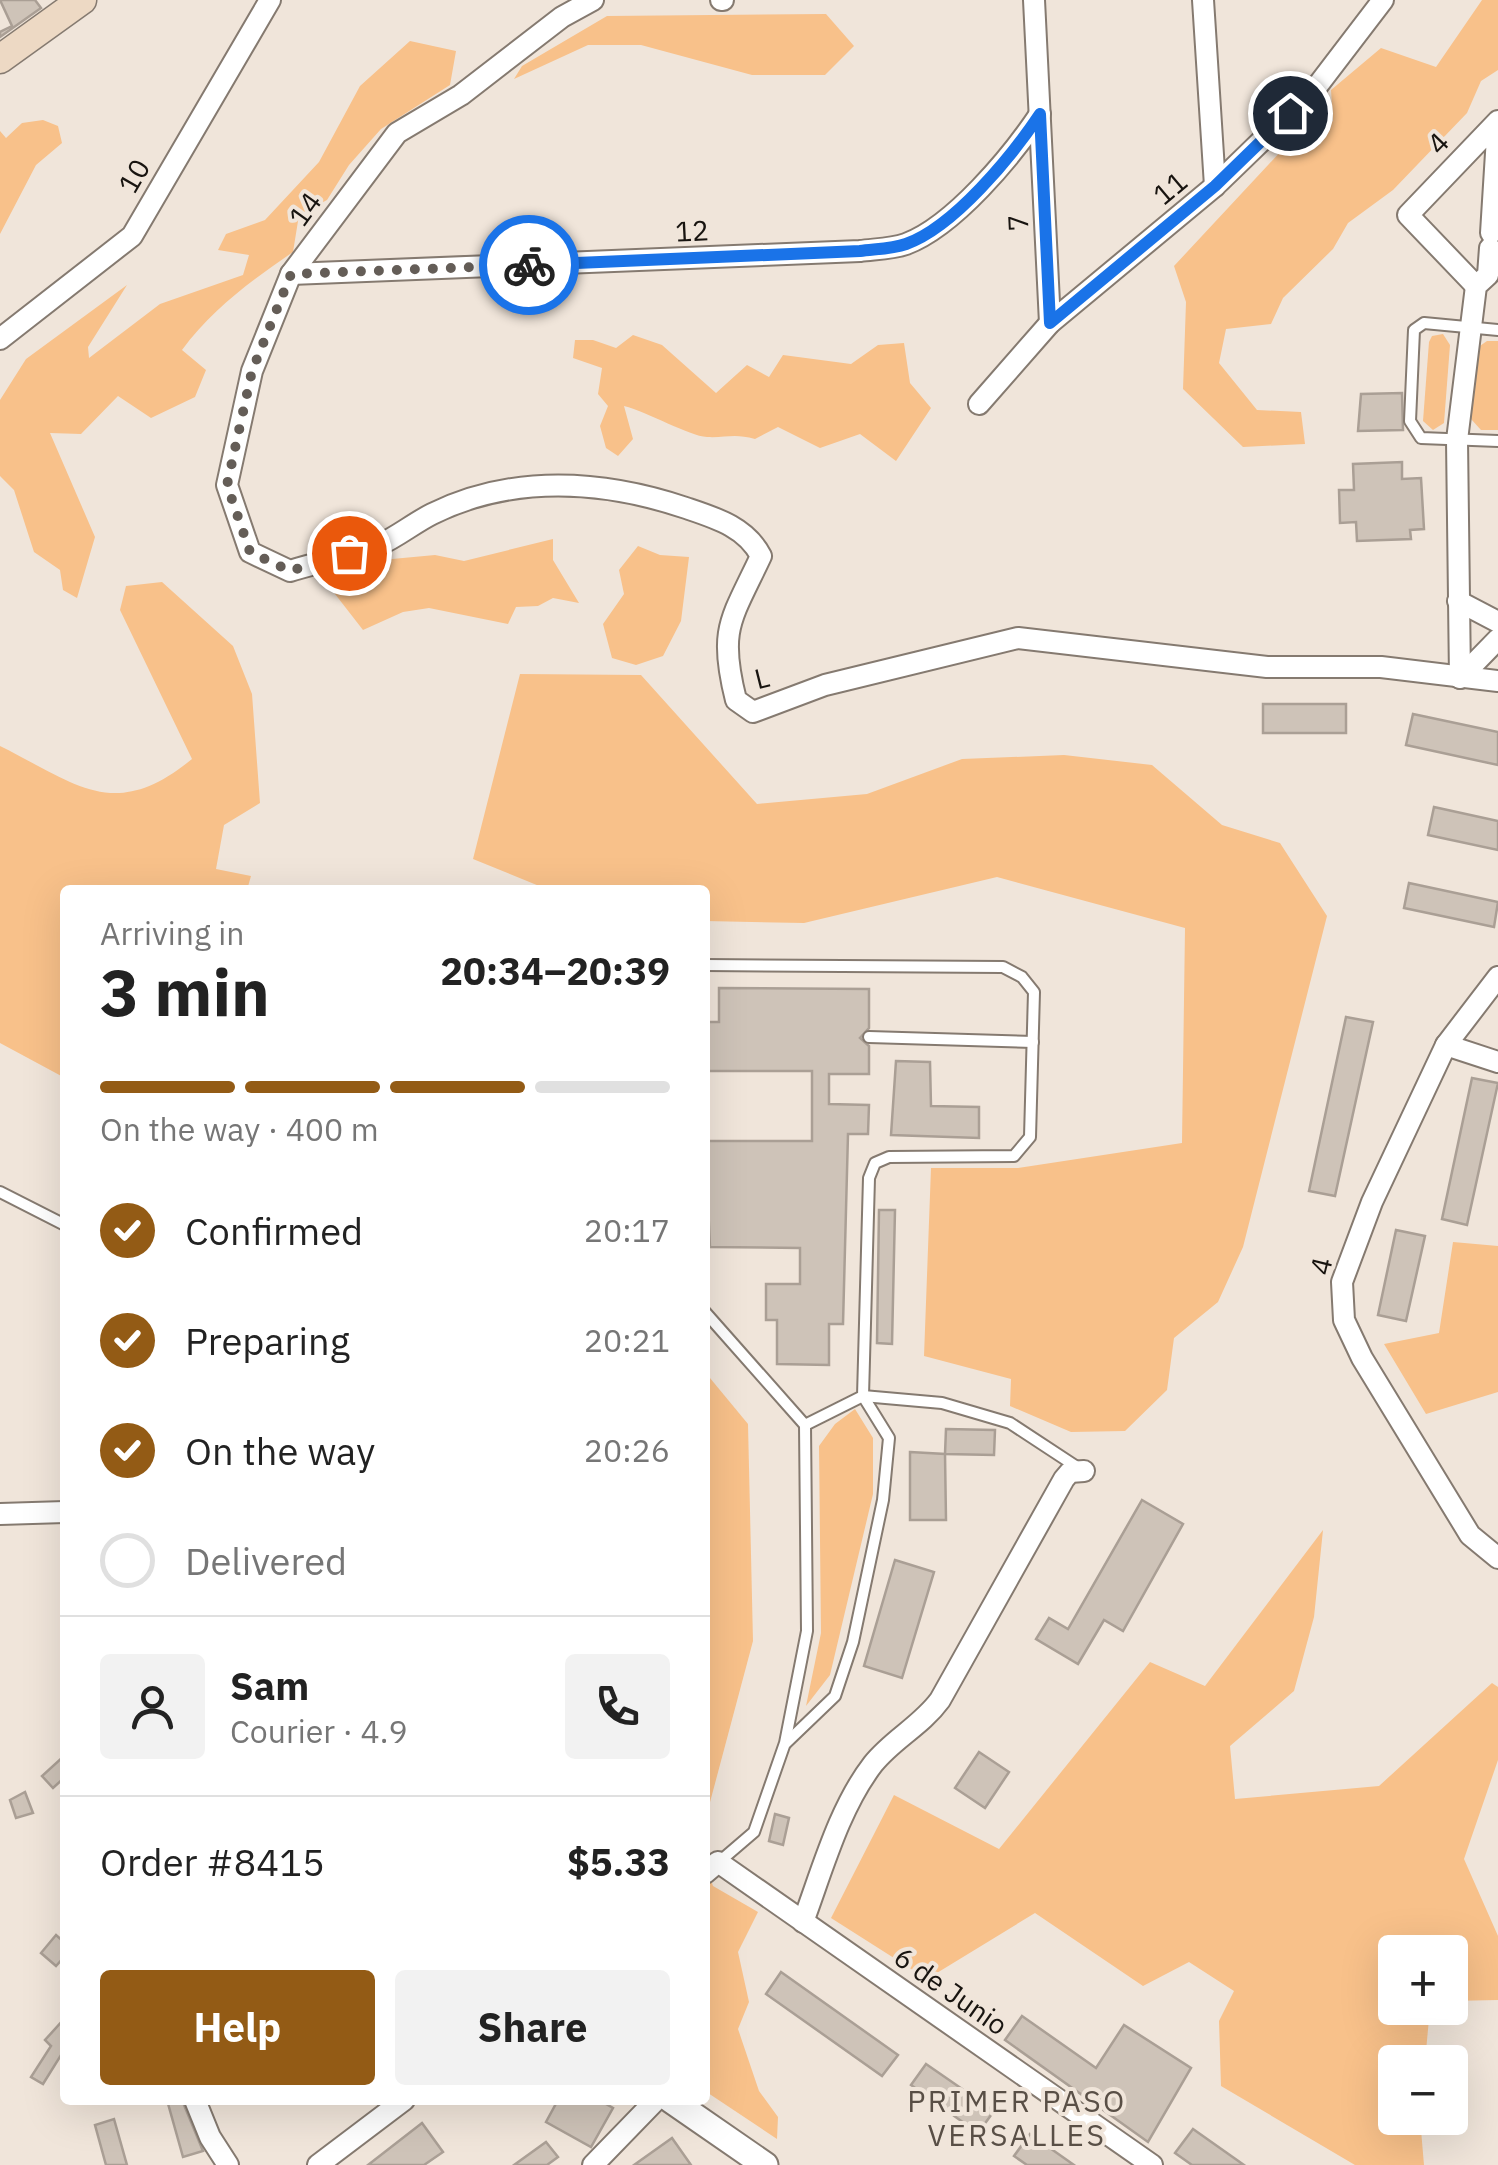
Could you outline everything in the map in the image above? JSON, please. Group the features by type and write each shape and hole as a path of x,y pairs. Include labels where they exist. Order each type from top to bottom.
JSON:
{"main road":[{"path":"0,59 82,0"}],"street":[{"name":"10","path":"0,340 132,236 270,0"},
{"name":"14","path":"250,552 227,485 252,371 291,274 397,133 461,95 562,17 593,0"},
{"name":"7","path":"1034,0 1050,323"},
{"path":"1203,0 1215,186"},
{"name":"11","path":"978,404 1050,323 1215,186 1315,89 1383,0"},
{"name":"12","path":"291,274 860,251 905,245 958,208 1018,147 1040,114"},
{"name":"4","path":"1460,678 1457,440 1476,286 1488,275 1497,190 1498,120"},
{"name":"4","path":"1476,286 1408,215 1498,120"},
{"name":"L","path":"250,552 290,571 379,544 433,513 489,492 530,486 621,490 662,500 718,519 752,538 761,556 728,627 725,646 736,700 753,712 825,685 1018,638 1267,667 1382,668 1498,681"},
{"path":"1458,601 1498,622"},
{"path":"1460,678 1498,639"},
{"name":"4","path":"1498,977 1446,1045 1372,1202 1342,1282 1344,1320 1470,1535 1498,1558"},
{"path":"1446,1045 1498,1062"},
{"path":"803,1922 833,1842 864,1777 888,1749 929,1715 1064,1479 1070,1472 1084,1471"},
{"path":"0,1514 60,1512"},
{"name":"6 de Junio","path":"712,1868 803,1922 1152,2165"},
{"path":"197,2105 210,2137 228,2165"},
{"path":"318,2165 397,2105"},
{"path":"593,2165 651,2105"},
{"path":"678,2105 765,2165"}],"lane":[{"path":"1498,330 1424,323 1414,330 1410,421 1420,438 1498,441"},
{"path":"710,965 1003,966 1022,976 1034,992 1030,1136 1024,1149 1014,1156 889,1156 874,1163 869,1178 863,1396 888,1438 884,1500 853,1642 835,1696 785,1743"},
{"path":"869,1038 1033,1042"},
{"path":"0,1192 60,1222"},
{"path":"710,1318 805,1425 807,1630 785,1743 754,1832 712,1868"},
{"path":"805,1425 863,1396 942,1402 1010,1422 1084,1471"}],"shaded area":[{"path":"1482,0 1498,0 1498,70 1481,81 1467,113 1393,190 1348,223 1333,249 1283,298 1271,324 1226,329 1219,363 1257,410 1301,412 1305,444 1243,447 1183,389 1186,302 1174,266 1297,134 1333,121 1331,90 1381,48 1436,67"},
{"path":"826,14 854,46 825,75 752,75 641,45 588,45 514,79 522,66 607,16"},
{"path":"410,41 456,51 450,85 381,129 349,165 327,200 299,215 293,252 233,296 194,335 182,350 206,370 195,397 151,418 118,396 81,434 50,433 95,537 77,598 63,590 60,570 34,552 14,490 0,476 0,400 26,359 127,285 88,347 89,358 160,304 243,275 249,255 218,250 226,234 265,220 319,162 360,86"},
{"path":"43,120 58,126 62,143 36,165 0,234 0,131 6,138 22,123"},
{"path":"1443,334 1450,345 1444,423 1433,430 1423,421 1429,342 1432,336"},
{"path":"633,335 662,345 716,393 747,365 769,377 783,355 851,364 878,345 904,343 910,383 931,408 896,461 860,434 820,448 778,427 755,439 707,437 624,406 633,439 618,456 606,448 600,426 608,406 598,394 602,368 573,358 575,340 593,340 616,348"},
{"path":"1487,341 1498,341 1498,430 1481,430 1471,419 1477,348"},
{"path":"553,539 553,560 579,603 553,598 538,606 516,607 508,624 429,608 403,612 363,630 328,585 360,562 435,555 464,561"},
{"path":"638,546 660,555 689,557 681,621 663,656 636,665 612,658 603,624 624,594 619,570"},
{"path":"162,582 233,646 252,694 260,803 224,825 216,869 251,876 248,885 60,885 60,1075 0,1043 0,746 74,784 117,793 140,789 165,778 192,759 120,610 126,586"},
{"path":"520,674 641,675 757,804 867,794 962,759 1064,755 1152,765 1222,825 1280,843 1327,916 1243,1247 1218,1302 1174,1338 1167,1390 1125,1431 1071,1432 1010,1406 1011,1379 924,1356 931,1168 1018,1168 1182,1143 1185,928 997,877 804,923 710,921 710,885 537,885 473,859"},
{"path":"1453,1242 1498,1246 1498,1392 1426,1414 1384,1344 1439,1333"},
{"path":"710,1378 748,1424 753,1641 710,1802"},
{"path":"855,1409 873,1438 873,1494 830,1675 806,1706 821,1633 819,1446 835,1424"},
{"path":"1323,1530 1314,1617 1294,1691 1230,1746 1235,1799 1379,1786 1492,1683 1498,1687 1498,1760 1464,1859 1498,1936 1498,2000 1468,2001 1468,1935 1378,1935 1378,2025 1428,2025 1427,2045 1378,2045 1378,2135 1421,2135 1424,2165 1355,2165 1221,2086 1219,2021 1234,1991 1189,1962 1143,1986 1035,1913 927,1979 831,1918 894,1795 999,1849 1150,1662 1205,1686"},
{"path":"710,1877 713,1886 758,1912 738,1952 749,2002 738,2029 759,2091 778,2117 777,2139 710,2094"}],"building":[{"path":"0,0 35,0 41,8 0,37 0,32 12,26"},
{"path":"1402,393 1403,430 1358,431 1361,394"},
{"path":"1402,462 1402,479 1421,478 1424,529 1410,530 1411,539 1357,541 1356,522 1340,523 1339,490 1354,490 1353,464"},
{"path":"1263,704 1346,704 1346,733 1263,733"},
{"path":"1413,714 1498,732 1498,765 1406,745"},
{"path":"1434,807 1498,821 1498,850 1428,835"},
{"path":"1409,883 1498,902 1494,927 1404,908"},
{"path":"719,988 869,989 869,1028 860,1038 869,1046 869,1074 829,1074 829,1104 869,1105 868,1134 848,1134 843,1324 829,1324 829,1365 777,1364 777,1320 766,1320 766,1284 800,1284 800,1248 710,1247 710,1141 812,1141 812,1071 710,1071 710,1022 719,1022"},
{"path":"1346,1017 1373,1022 1335,1196 1309,1191"},
{"path":"896,1061 930,1062 931,1106 979,1107 979,1138 891,1135"},
{"path":"1472,1078 1498,1083 1467,1225 1442,1219"},
{"path":"879,1210 895,1210 892,1344 877,1343"},
{"path":"1396,1230 1425,1236 1406,1321 1378,1315"},
{"path":"946,1429 995,1430 994,1455 945,1454"},
{"path":"910,1452 945,1454 946,1520 910,1520"},
{"path":"1142,1500 1183,1524 1123,1631 1104,1620 1078,1664 1036,1639 1049,1618 1068,1629"},
{"path":"895,1560 934,1572 902,1678 864,1666"},
{"path":"979,1752 1009,1772 985,1808 955,1788"},
{"path":"60,1760 60,1782 53,1788 42,1776"},
{"path":"25,1792 33,1813 16,1818 10,1800"},
{"path":"775,1814 789,1818 783,1845 769,1841"},
{"path":"56,1935 60,1939 60,1962 56,1966 41,1953"},
{"path":"781,1972 898,2055 882,2076 766,1994"},
{"path":"1022,2016 1096,2068 1124,2025 1191,2068 1148,2142 1005,2040"},
{"path":"60,2024 60,2057 43,2084 31,2077 51,2046 45,2040"},
{"path":"926,2064 994,2111 978,2133 911,2085"},
{"path":"168,2105 184,2105 203,2151 183,2157"},
{"path":"555,2105 613,2108 591,2147 546,2122"},
{"path":"114,2119 127,2165 106,2165 95,2125"},
{"path":"422,2123 443,2152 424,2165 368,2165"},
{"path":"1193,2129 1244,2165 1192,2165 1175,2153"},
{"path":"1030,2134 1074,2165 1027,2165 1014,2156"},
{"path":"672,2138 691,2165 634,2165"},
{"path":"546,2142 558,2157 547,2165 514,2165"}],"way so far":[{"path":"349,553 290,571 250,552 227,485 252,371 291,274 529,265"}],"district":[{"name":"PRIMER PASO VERSALLES","path":"1017,2119"}],"route":[{"path":"529,265 860,251 905,245 958,208 1018,147 1040,114 1050,323 1215,186 1290,113"}]}
